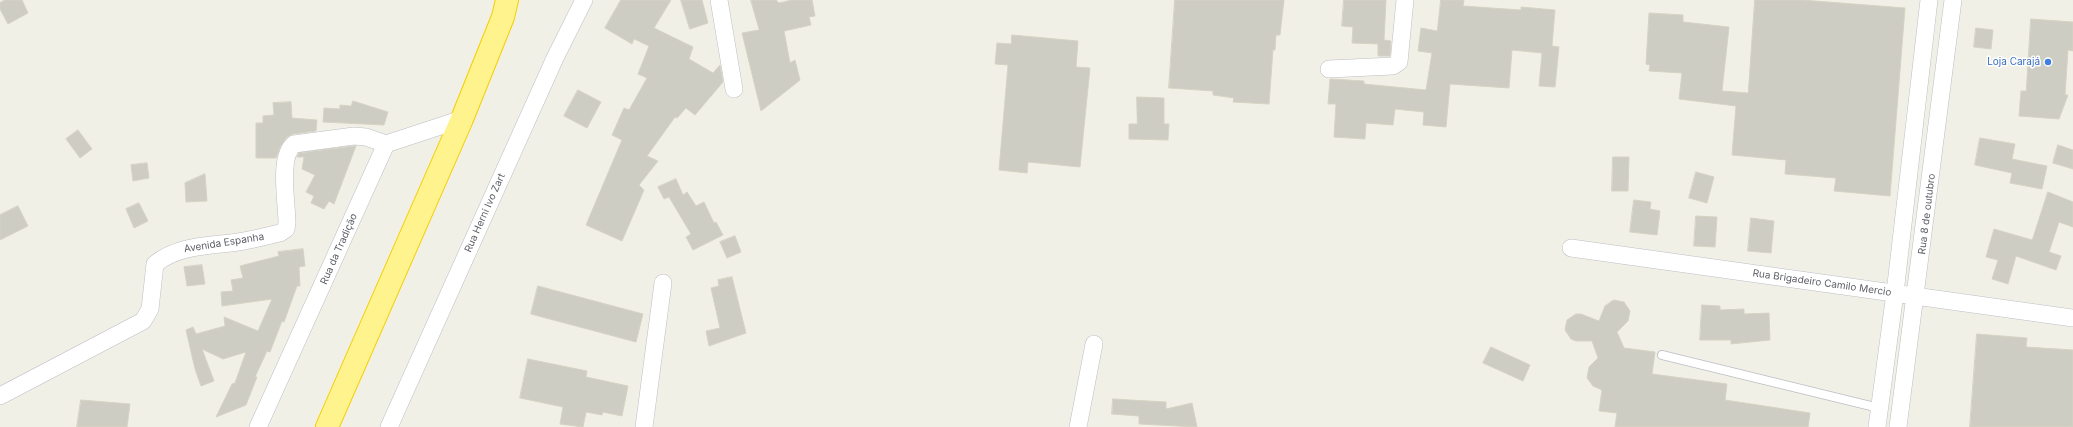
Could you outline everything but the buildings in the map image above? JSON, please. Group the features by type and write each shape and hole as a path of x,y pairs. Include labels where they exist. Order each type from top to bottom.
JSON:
{"highway":[{"path":"327,427 462,119 505,8 518,0"}],"street":[{"name":"Rua Herni Ivo Zart","path":"389,427 555,58 584,0"},
{"path":"719,0 734,89"},
{"path":"1329,69 1393,66 1399,62 1405,0"},
{"path":"1877,427 1895,293 1930,0"},
{"name":"Rua 8 de outubro","path":"1898,427 1953,0"},
{"path":"386,144 462,119"},
{"name":"Avenida Espanha","path":"0,396 143,321 150,309 155,264 165,256 179,250 239,242 280,233 286,230 285,161 288,149 294,144 354,136 386,144"},
{"name":"Rua da Tradição","path":"258,427 386,144"},
{"name":"Rua Brigadeiro Camilo Mercio","path":"1571,248 2073,318"},
{"path":"644,427 663,283"},
{"path":"1078,427 1094,344"}],"lane":[{"path":"1662,355 1879,408"}],"place":[{"name":"Loja Carajá","path":"2048,62"}]}
